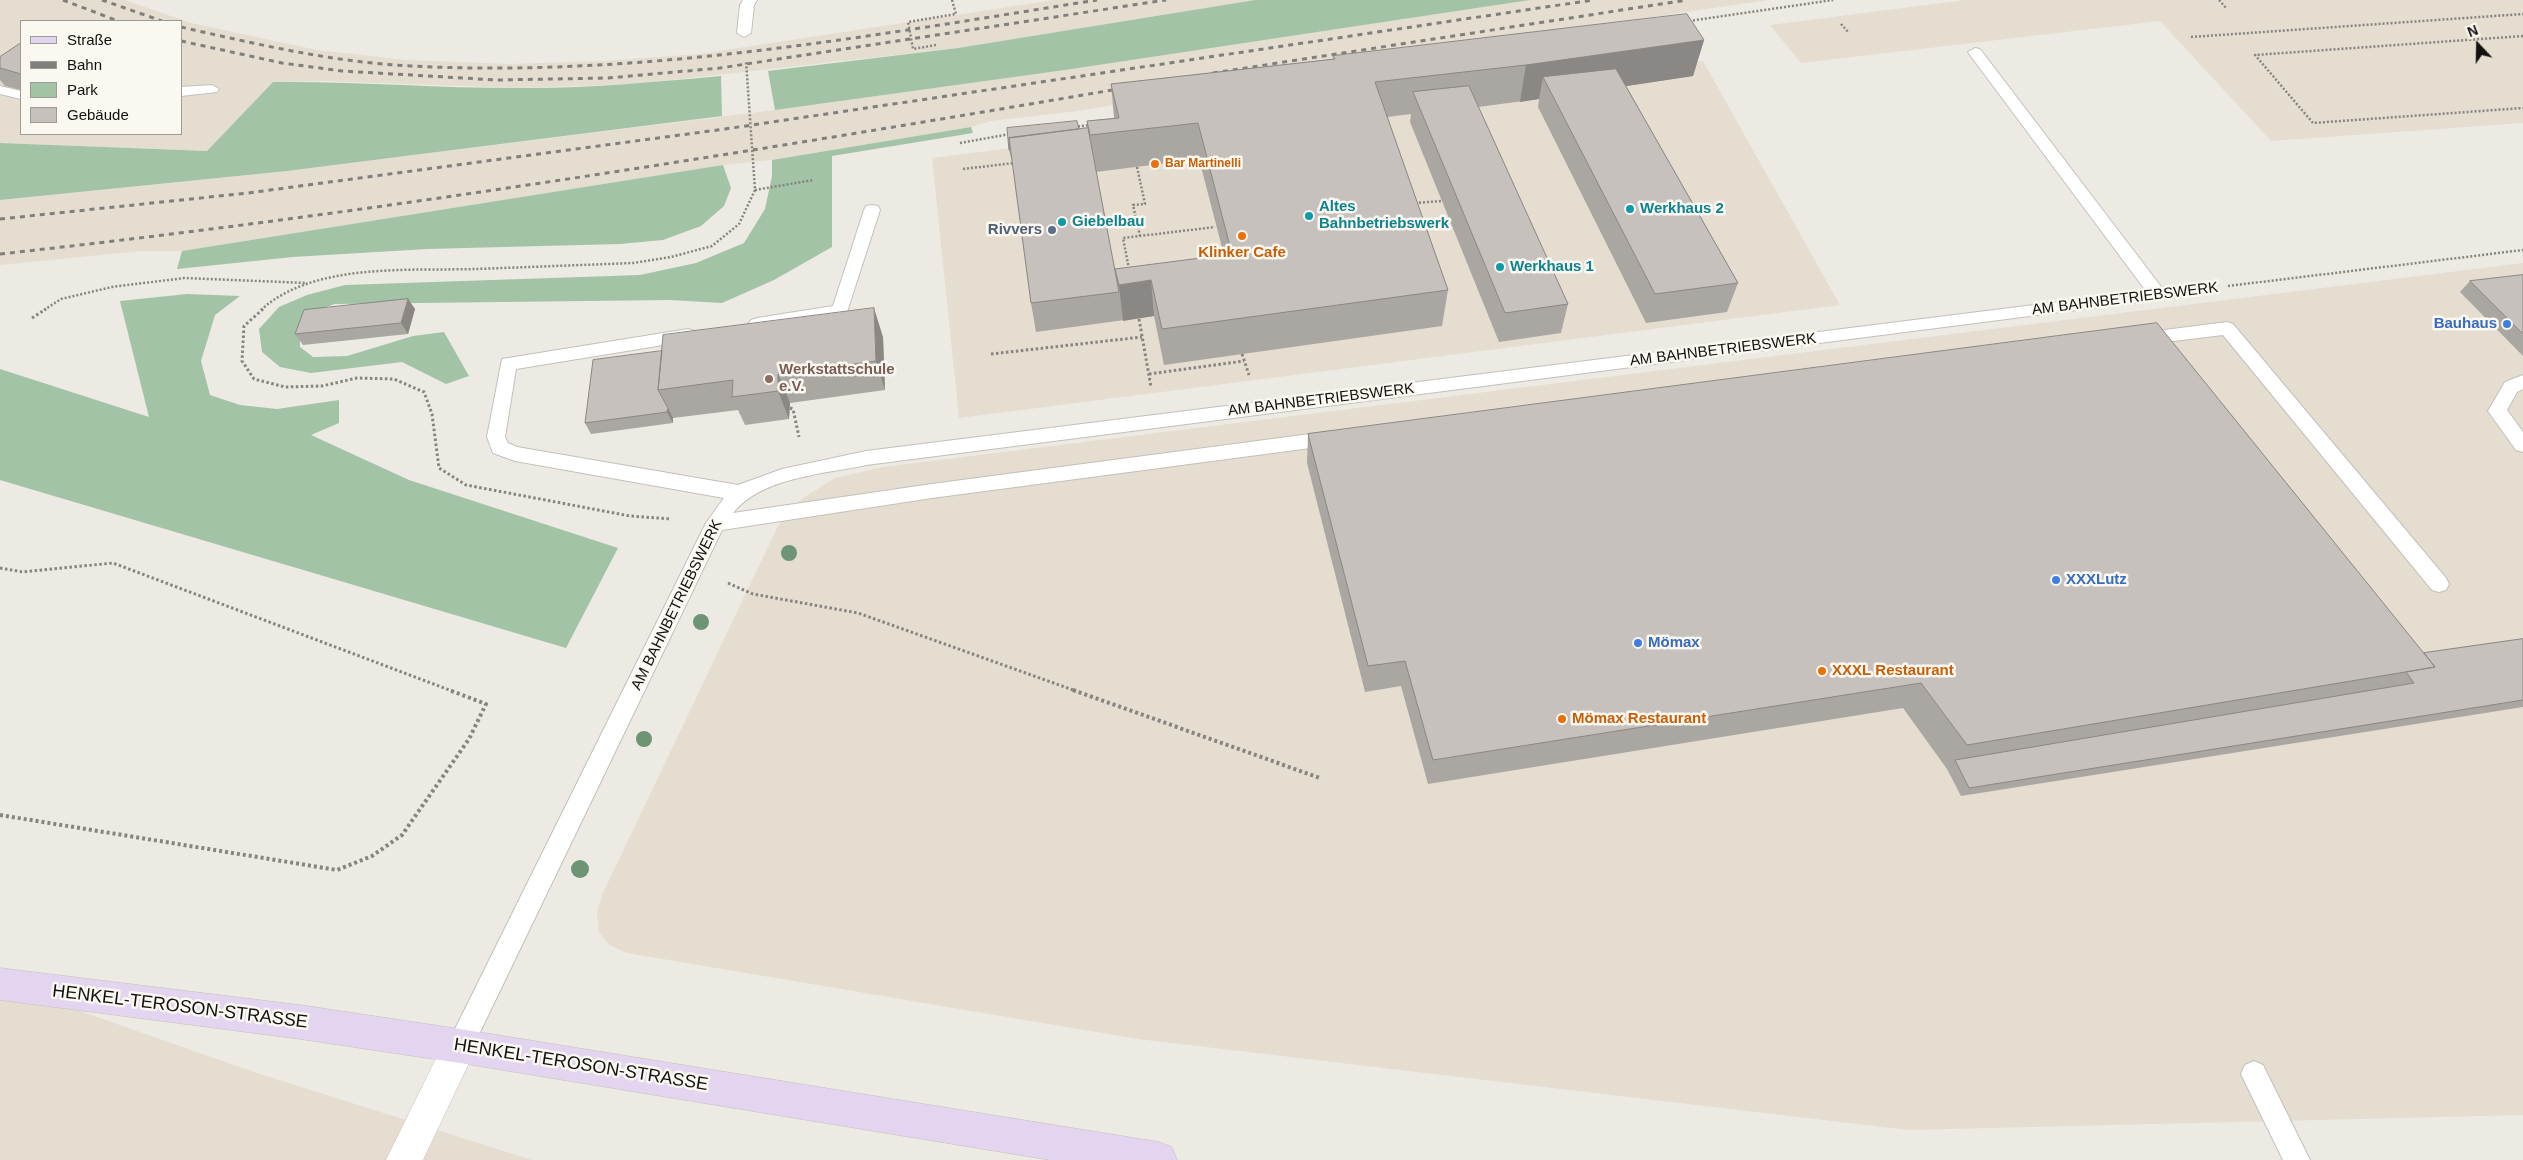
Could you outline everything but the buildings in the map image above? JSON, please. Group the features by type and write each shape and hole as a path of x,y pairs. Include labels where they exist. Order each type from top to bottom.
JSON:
{"street":[{"name":"HENKEL-TEROSON-STRASSE","path":"0,984 300,1022 460,1046 1159,1160"},
{"path":"404,1160 460,1046"}],"lane":[{"path":"744,33 747,5 750,0"},
{"path":"1976,52 2158,295"},
{"path":"182,92 212,89"},
{"path":"0,90 20,95"},
{"path":"742,326 840,311 872,210"},
{"name":"AM BAHNBETRIEBSWERK","path":"460,1046 716,523 725,509 740,494 757,483 866,458 2196,290"},
{"path":"2119,342 2227,328 2440,584"},
{"path":"703,333 508,364 496,437 500,448 515,454 740,494"},
{"path":"2523,382 2511,387 2497,411 2523,445"},
{"path":"716,523 941,490 1352,435"},
{"path":"2254,1074 2297,1160"}],"path":[{"path":"936,45 913,49 908,22 956,14 952,0"},
{"path":"1683,22 1833,0"},
{"path":"2218,0 2227,9"},
{"path":"2192,37 2523,14"},
{"path":"1841,24 1849,34"},
{"path":"357,378 322,386 285,387 254,379 242,361 244,326 272,300 308,283 354,272 633,263 671,257 712,246 739,224 755,190 744,33"},
{"path":"2523,36 2255,55 2313,123 2523,108"},
{"path":"1074,127 1097,124"},
{"path":"1083,126 1084,133"},
{"path":"960,143 1018,134"},
{"path":"963,169 1022,162"},
{"path":"1137,167 1145,204 1133,205 1140,236"},
{"path":"755,190 813,180"},
{"path":"1410,204 1442,201"},
{"path":"1130,272 1124,238 1215,227"},
{"name":"AM BAHNBETRIEBSWERK","path":"2196,290 2523,250"},
{"path":"32,318 61,298 112,287 184,278 246,278 308,283"},
{"path":"1138,319 1151,386"},
{"path":"991,354 1142,337"},
{"path":"1242,354 1247,370"},
{"path":"1149,374 1244,361"},
{"path":"790,408 793,409 799,428"},
{"path":"0,568 23,572 112,563 130,568 486,704 468,739 402,835 372,856 337,870 0,815"},
{"path":"753,594 858,613 1320,778"}],"shaded area":[{"path":"0,0 125,0 191,23 317,50 405,60 508,64 604,61 699,54 1054,0 1255,0 958,48 636,84 517,88 323,81 273,82 207,151 0,143"},
{"path":"1530,0 1769,0 1665,15 1078,111 991,121 971,127 772,160 723,165 182,251 140,251 0,265 0,200 287,171 775,110 1065,70"},
{"path":"1965,0 2523,0 2523,123 2271,141 2160,21 1801,63 1770,25"},
{"path":"1703,61 1840,305 959,418 932,158"},
{"path":"2523,263 2523,1115 1908,1130 1138,1039 627,953 609,945 599,932 597,913 602,895 778,526 789,510 803,498 835,478 883,467"},
{"path":"0,983 254,1072 532,1160 0,1160"}],"green space":[{"path":"1255,0 1530,0 1065,70 775,110 768,71 958,48"},
{"path":"721,76 722,116 287,171 0,200 0,143 207,151 273,82 542,88 618,85"},
{"path":"971,127 973,133 832,156 832,247 774,280 722,303 670,300 335,304 317,310 303,322 300,347 313,357 347,356 413,336 444,332 469,376 446,384 402,362 311,373 280,367 262,352 259,329 279,307 307,295 345,285 640,275 696,263 744,243 765,209 772,176 772,160"},
{"path":"723,165 731,188 724,206 701,226 663,240 620,244 427,249 293,257 177,269 182,251"},
{"path":"187,294 240,296 215,315 201,361 210,395 240,405 277,409 339,400 339,423 311,435 409,480 618,548 566,648 0,480 0,369 149,417 120,301"}],"railway":[{"path":"63,0 115,20"},
{"path":"102,0 159,20"},
{"path":"182,27 294,51 381,64 496,68 583,66 755,51 840,40 1097,0"},
{"path":"182,41 282,63 342,71 497,80 608,78 720,68 1166,0"},
{"path":"0,219 248,193 725,129 1593,0"},
{"path":"1213,73 1687,0"},
{"path":"0,254 282,220 564,180 1124,88"}],"place":[{"name":"Bar Martinelli","path":"1155,164"},
{"name":"Werkhaus 2","path":"1630,209"},
{"name":"Altes Bahnbetriebswerk","path":"1309,216"},
{"name":"Giebelbau","path":"1062,222"},
{"name":"Rivvers","path":"1052,230"},
{"name":"Klinker Cafe","path":"1242,236"},
{"name":"Werkhaus 1","path":"1500,267"},
{"name":"Bauhaus","path":"2507,324"},
{"name":"Werkstattschule e.V.","path":"769,379"},
{"name":"XXXLutz","path":"2056,580"},
{"name":"Mömax","path":"1638,643"},
{"name":"XXXL Restaurant","path":"1822,671"},
{"name":"Mömax Restaurant","path":"1562,719"}]}
